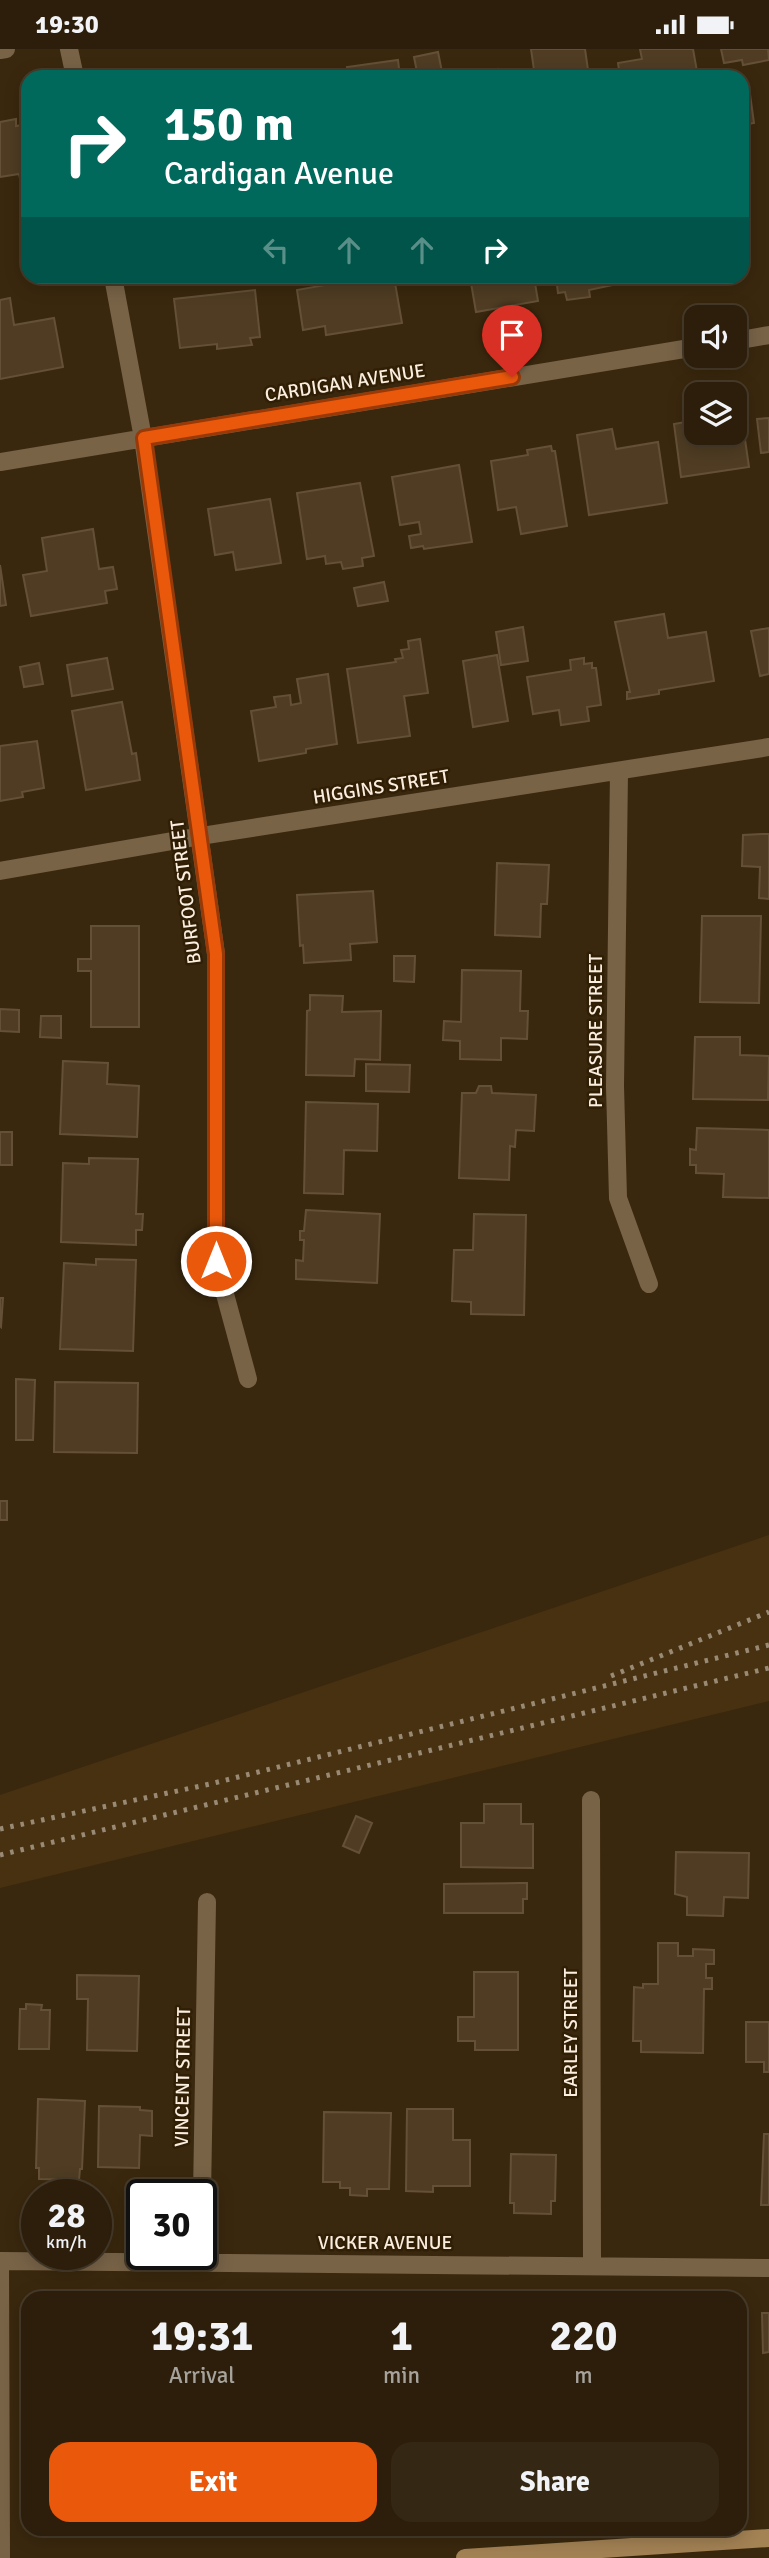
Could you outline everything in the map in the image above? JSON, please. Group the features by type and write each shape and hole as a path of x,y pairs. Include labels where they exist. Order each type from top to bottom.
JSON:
{"main road":[{"path":"465,2558 769,2538"}],"street":[{"path":"0,50 6,49"},
{"path":"69,49 74,70"},
{"name":"BURFOOT STREET","path":"114,284 144,438 216,954 216,1261 248,1379"},
{"path":"747,339 769,335"},
{"name":"CARDIGAN AVENUE","path":"0,461 684,349"},
{"name":"HIGGINS STREET","path":"0,871 201,836 769,747"},
{"name":"PLEASURE STREET","path":"619,772 615,1086 618,1198 649,1284"},
{"name":"EARLEY STREET","path":"591,1800 592,2266"},
{"name":"VINCENT STREET","path":"202,2179 207,1902"},
{"name":"VICKER AVENUE","path":"217,2256 769,2268"},
{"name":"VICKER AVENUE","path":"0,2261 126,2258"},
{"path":"0,2261 1,2558"}],"shaded area":[{"path":"769,1535 769,1701 0,1888 0,1795"}],"building":[{"path":"531,49 585,49 588,70 534,70"},
{"path":"640,49 693,49 697,70 619,70 618,63 642,59"},
{"path":"721,49 768,49 769,60 743,65 742,60 724,63"},
{"path":"438,52 442,70 417,70 414,57"},
{"path":"398,60 399,70 348,70 347,67"},
{"path":"749,87 754,123 749,124"},
{"path":"16,119 16,126 21,125 21,183 19,174 0,177 0,122"},
{"path":"331,284 395,284 402,323 326,335 325,326 303,330 297,290"},
{"path":"471,284 535,284 538,301 476,312"},
{"path":"557,284 618,284 589,290 590,297 567,300 565,292 558,293"},
{"path":"255,290 260,337 250,338 252,345 217,349 217,344 180,348 174,299"},
{"path":"10,298 14,325 54,318 63,367 0,379 0,300"},
{"path":"769,418 769,452 761,453 757,419"},
{"path":"684,422 684,445 746,445 749,467 681,477 674,424"},
{"path":"612,429 616,449 658,442 667,503 589,515 577,435"},
{"path":"551,446 552,451 555,451 567,526 521,534 516,507 498,510 491,461 528,455 527,450"},
{"path":"459,465 472,542 424,549 423,546 411,548 409,536 421,534 419,522 400,525 392,477"},
{"path":"360,483 374,556 362,558 363,566 343,569 341,562 326,564 325,556 307,559 297,493"},
{"path":"270,499 281,563 236,570 233,552 215,555 208,509"},
{"path":"93,529 99,569 113,567 117,589 105,591 107,603 31,616 23,575 47,571 42,538"},
{"path":"0,565 6,605 0,606"},
{"path":"384,582 388,601 358,606 354,588"},
{"path":"664,614 668,638 706,632 714,681 659,690 659,694 627,699 627,692 630,692 615,622"},
{"path":"523,627 528,661 501,665 496,632"},
{"path":"769,628 769,674 760,676 751,631"},
{"path":"420,639 428,693 404,696 410,736 358,743 347,669 396,662 395,659 403,658 401,650 409,649 408,641"},
{"path":"497,655 508,721 473,727 463,661"},
{"path":"107,658 113,689 72,696 67,665"},
{"path":"584,658 584,664 592,663 592,668 596,668 601,705 587,707 589,721 561,725 559,710 533,714 527,677 571,670 570,660"},
{"path":"39,663 43,684 24,687 20,667"},
{"path":"328,674 337,744 306,749 306,753 259,761 251,711 276,707 274,697 290,695 291,705 301,703 297,679"},
{"path":"122,702 132,754 136,753 140,780 86,790 72,711"},
{"path":"37,741 44,788 22,792 23,797 0,801 0,746"},
{"path":"769,834 769,899 759,898 760,867 742,866 743,835"},
{"path":"497,863 549,865 547,904 541,904 540,937 495,935"},
{"path":"373,891 377,942 350,944 351,960 304,963 303,945 300,946 297,895"},
{"path":"702,916 761,916 759,1003 700,1002"},
{"path":"91,926 139,926 139,1027 91,1027 91,971 78,971 78,959 91,959"},
{"path":"394,956 415,956 414,982 394,981"},
{"path":"462,970 521,971 520,1011 528,1011 527,1039 501,1038 501,1060 460,1059 460,1041 443,1040 444,1021 461,1022"},
{"path":"310,995 343,996 342,1012 381,1011 380,1060 355,1059 354,1076 306,1075 307,1011 310,1010"},
{"path":"0,1009 19,1010 19,1032 0,1031"},
{"path":"41,1016 61,1016 61,1038 40,1037"},
{"path":"695,1037 740,1037 740,1055 769,1056 768,1100 693,1099"},
{"path":"63,1061 108,1063 107,1084 139,1086 137,1137 60,1134"},
{"path":"366,1064 410,1065 409,1092 366,1091"},
{"path":"479,1086 491,1086 492,1093 536,1095 534,1131 516,1130 515,1147 510,1146 509,1180 459,1178 462,1093 476,1093"},
{"path":"306,1102 378,1104 377,1151 344,1150 343,1194 304,1193"},
{"path":"697,1128 769,1130 769,1198 723,1197 724,1174 696,1173 696,1165 690,1165 690,1149 696,1150"},
{"path":"0,1132 12,1132 12,1165 0,1165"},
{"path":"89,1158 138,1159 136,1214 143,1214 142,1230 136,1230 136,1245 61,1242 63,1163 89,1164"},
{"path":"306,1210 380,1214 377,1283 296,1279 296,1260 303,1261 304,1240 300,1240 300,1231 304,1231"},
{"path":"474,1214 526,1215 524,1315 471,1314 471,1302 452,1301 454,1250 473,1250"},
{"path":"96,1259 136,1260 133,1351 60,1349 64,1263 96,1265"},
{"path":"0,1298 3,1298 1,1327 0,1326"},
{"path":"16,1379 35,1380 33,1440 16,1440"},
{"path":"55,1382 138,1383 137,1453 54,1452"},
{"path":"0,1501 7,1501 7,1520 0,1520"},
{"path":"484,1804 521,1804 521,1824 533,1824 533,1868 461,1867 461,1823 484,1823"},
{"path":"356,1816 372,1823 359,1853 343,1846"},
{"path":"676,1852 749,1853 748,1898 724,1897 723,1916 687,1915 687,1897 675,1894"},
{"path":"527,1883 527,1899 523,1899 523,1913 444,1913 444,1884"},
{"path":"658,1943 678,1943 678,1956 693,1956 693,1949 714,1950 714,1964 706,1964 706,1978 712,1978 712,1989 704,1989 703,2053 641,2052 641,2041 633,2041 634,1987 643,1988 643,1984 658,1984"},
{"path":"474,1972 518,1972 518,2050 475,2050 475,2041 458,2041 458,2017 474,2017"},
{"path":"77,1975 139,1976 137,2051 87,2050 88,1999 77,1999"},
{"path":"26,2004 42,2005 41,2010 50,2010 49,2049 19,2049 20,2009 26,2009"},
{"path":"746,2022 769,2022 769,2072 764,2072 764,2062 746,2062"},
{"path":"38,2099 85,2101 82,2169 79,2179 39,2179 39,2168 36,2168"},
{"path":"99,2106 140,2107 140,2110 152,2111 152,2136 140,2135 139,2168 98,2167"},
{"path":"407,2109 453,2109 453,2140 470,2140 470,2186 433,2186 433,2192 406,2191"},
{"path":"324,2112 391,2113 389,2189 367,2189 367,2196 350,2195 350,2188 340,2188 340,2182 323,2182"},
{"path":"764,2134 769,2134 769,2205 761,2205"},
{"path":"511,2154 556,2155 555,2201 551,2201 551,2214 514,2213 514,2203 510,2203"},
{"path":"762,2313 769,2313 769,2352 763,2353"}],"railway":[{"path":"611,1676 769,1612"},
{"path":"0,1829 210,1784 769,1645"},
{"path":"0,1855 769,1668"}],"route":[{"path":"216,1261 216,954 144,438 512,377"}]}
